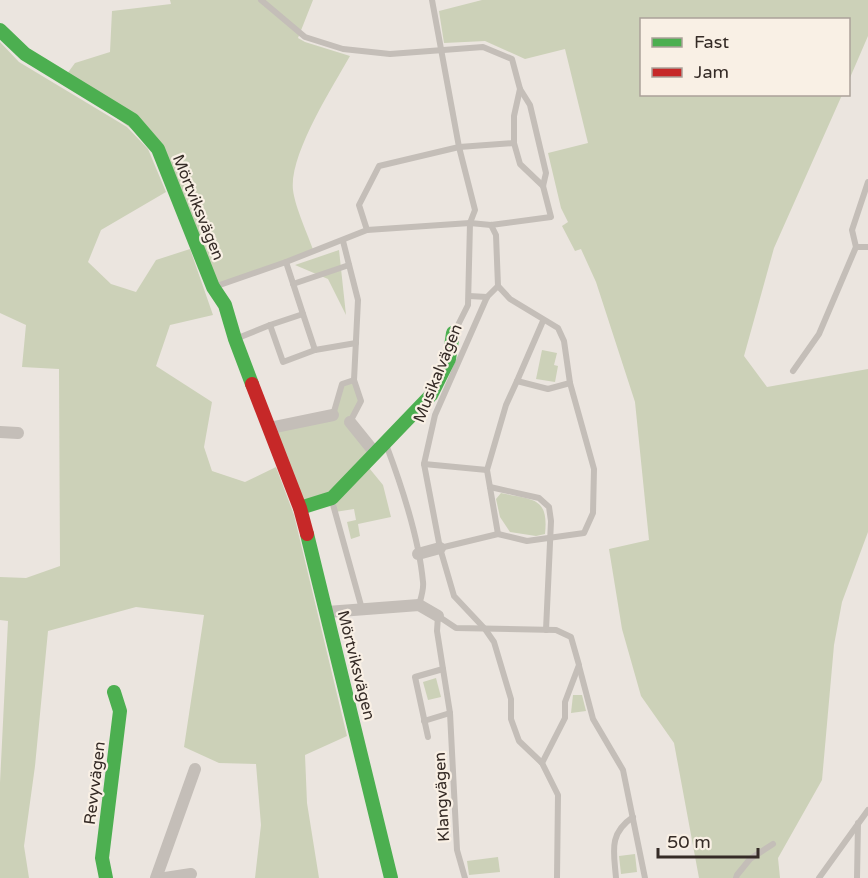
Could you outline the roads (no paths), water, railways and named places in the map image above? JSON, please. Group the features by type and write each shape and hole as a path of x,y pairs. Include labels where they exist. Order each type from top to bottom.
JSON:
{"street":[{"name":"Mörtviksvägen","path":"0,30 26,54 133,120 158,149 213,287 225,305 235,339 300,508 391,878"},
{"name":"Musikalvägen","path":"300,508 332,498 431,394 449,359 453,333"},
{"path":"270,428 333,414"},
{"path":"350,422 380,448"},
{"path":"0,432 18,433"},
{"path":"418,554 440,548"},
{"path":"327,612 419,605 438,616"},
{"name":"Revyvägen","path":"106,878 102,858 120,711 114,692"},
{"path":"156,878 195,769"},
{"path":"165,878 190,874"}],"lane":[{"path":"213,287 343,241 367,230 470,223 491,225 551,217 543,186 546,174 530,105 520,89 513,59 483,47 390,54 343,49 305,37 261,0"},
{"name":"Musikalvägen","path":"432,0 459,147 475,210 470,223 470,296 468,305 453,333"},
{"path":"520,89 514,116 514,143 520,164 543,186"},
{"path":"367,230 359,206 379,166 459,147 514,143"},
{"path":"793,371 819,334 856,247 852,230 868,182"},
{"path":"440,548 498,534 527,542 584,534 593,513 594,470 570,383 564,340 558,328 510,299 498,286 496,235 491,225"},
{"path":"343,241 358,300 354,380 361,401 350,422"},
{"path":"856,247 868,247"},
{"path":"286,262 315,350"},
{"path":"293,284 349,265"},
{"name":"Musikalvägen","path":"485,629 453,596 440,548 424,464 435,415 487,297 498,286"},
{"path":"470,296 487,297"},
{"path":"235,339 303,314"},
{"path":"498,534 487,470 506,405 543,321"},
{"path":"270,325 283,362 315,350 356,342"},
{"path":"333,414 342,384 354,380"},
{"path":"517,381 548,388 570,383"},
{"path":"380,448 402,486 423,584 419,605"},
{"path":"424,464 487,470"},
{"path":"490,487 539,498 549,507 551,537 546,630"},
{"path":"332,498 362,610"},
{"path":"438,616 456,628 556,630 571,638 593,719 623,770 645,878"},
{"name":"Klangvägen","path":"438,616 437,632 450,713 457,850 465,878"},
{"path":"485,629 494,642 511,699 511,719 519,741 542,763 558,795 557,878"},
{"path":"542,763 565,718 565,702 579,665"},
{"name":"Klangvägen","path":"428,737 415,677 443,669"},
{"path":"424,721 450,713"},
{"path":"819,878 868,810"},
{"path":"616,878 614,847 621,825 633,817"},
{"path":"857,878 858,823"},
{"path":"736,878 750,859 773,844"}]}
